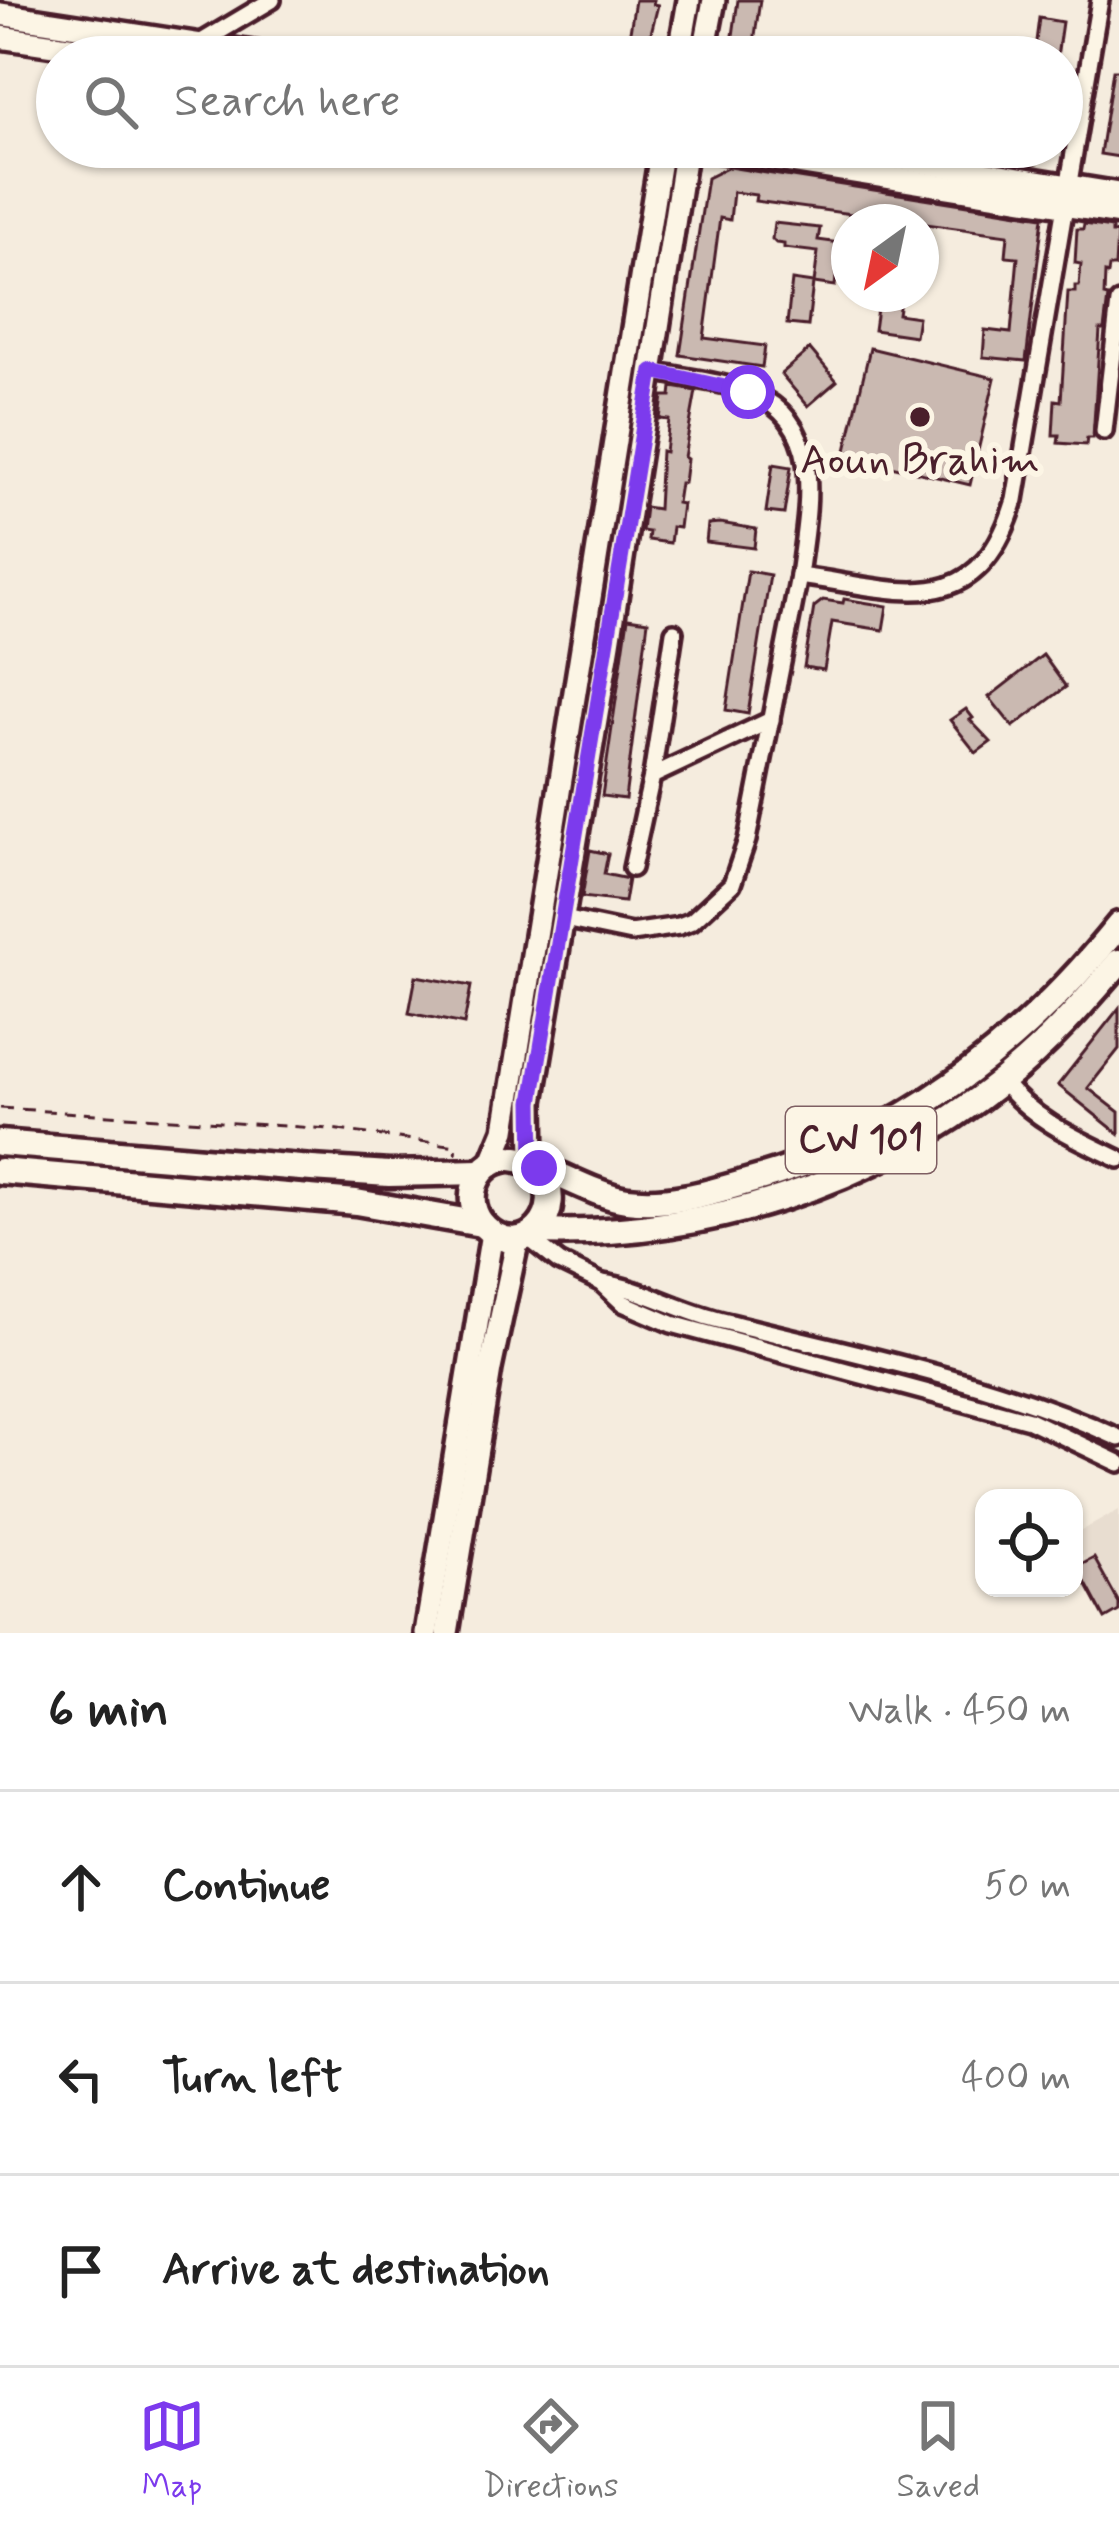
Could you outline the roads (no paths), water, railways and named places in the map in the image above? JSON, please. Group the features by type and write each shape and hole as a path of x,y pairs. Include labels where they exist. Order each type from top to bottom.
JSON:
{"main road":[{"path":"683,36 689,0"},
{"path":"708,36 714,0"},
{"path":"0,14 120,36"},
{"path":"0,37 36,42"},
{"path":"427,1633 487,1228 472,1198 505,1130 659,168"},
{"path":"536,1166 532,1102 683,168"},
{"path":"858,168 1065,195 1119,194"},
{"path":"932,168 1065,195 1119,214"},
{"name":"CW 101","path":"536,1166 583,1189 626,1200 672,1200 785,1172 851,1145 952,1088 994,1055 1073,982 1119,925"},
{"name":"CW 101","path":"526,1235 649,1229 728,1214 795,1194 863,1166 916,1139 1002,1081 1082,1006 1119,962"},
{"path":"0,1143 312,1169 455,1174 513,1158 536,1166 553,1196 545,1222 526,1235 490,1369 447,1633"},
{"path":"0,1171 356,1202 526,1235"}],"street":[{"path":"217,36 272,0"},
{"path":"1083,95 1100,0"},
{"path":"799,576 922,592 975,574 1004,534 1019,481 1070,168"},
{"path":"1104,431 1119,302"},
{"path":"564,919 631,933 679,926 692,921 732,884 747,840 799,576 808,460 785,415 748,392 652,371"},
{"path":"632,868 674,632"},
{"path":"652,776 770,720"},
{"path":"1002,1081 1037,1116 1119,1159"},
{"path":"526,1235 560,1262 602,1283 622,1303 672,1324 952,1398 1061,1432 1119,1463"},
{"path":"602,1283 627,1286 684,1311 956,1380 1069,1416 1119,1438"},
{"path":"952,1398 956,1380"}],"place":[{"name":"Aoun Brahim","path":"920,417"}]}
